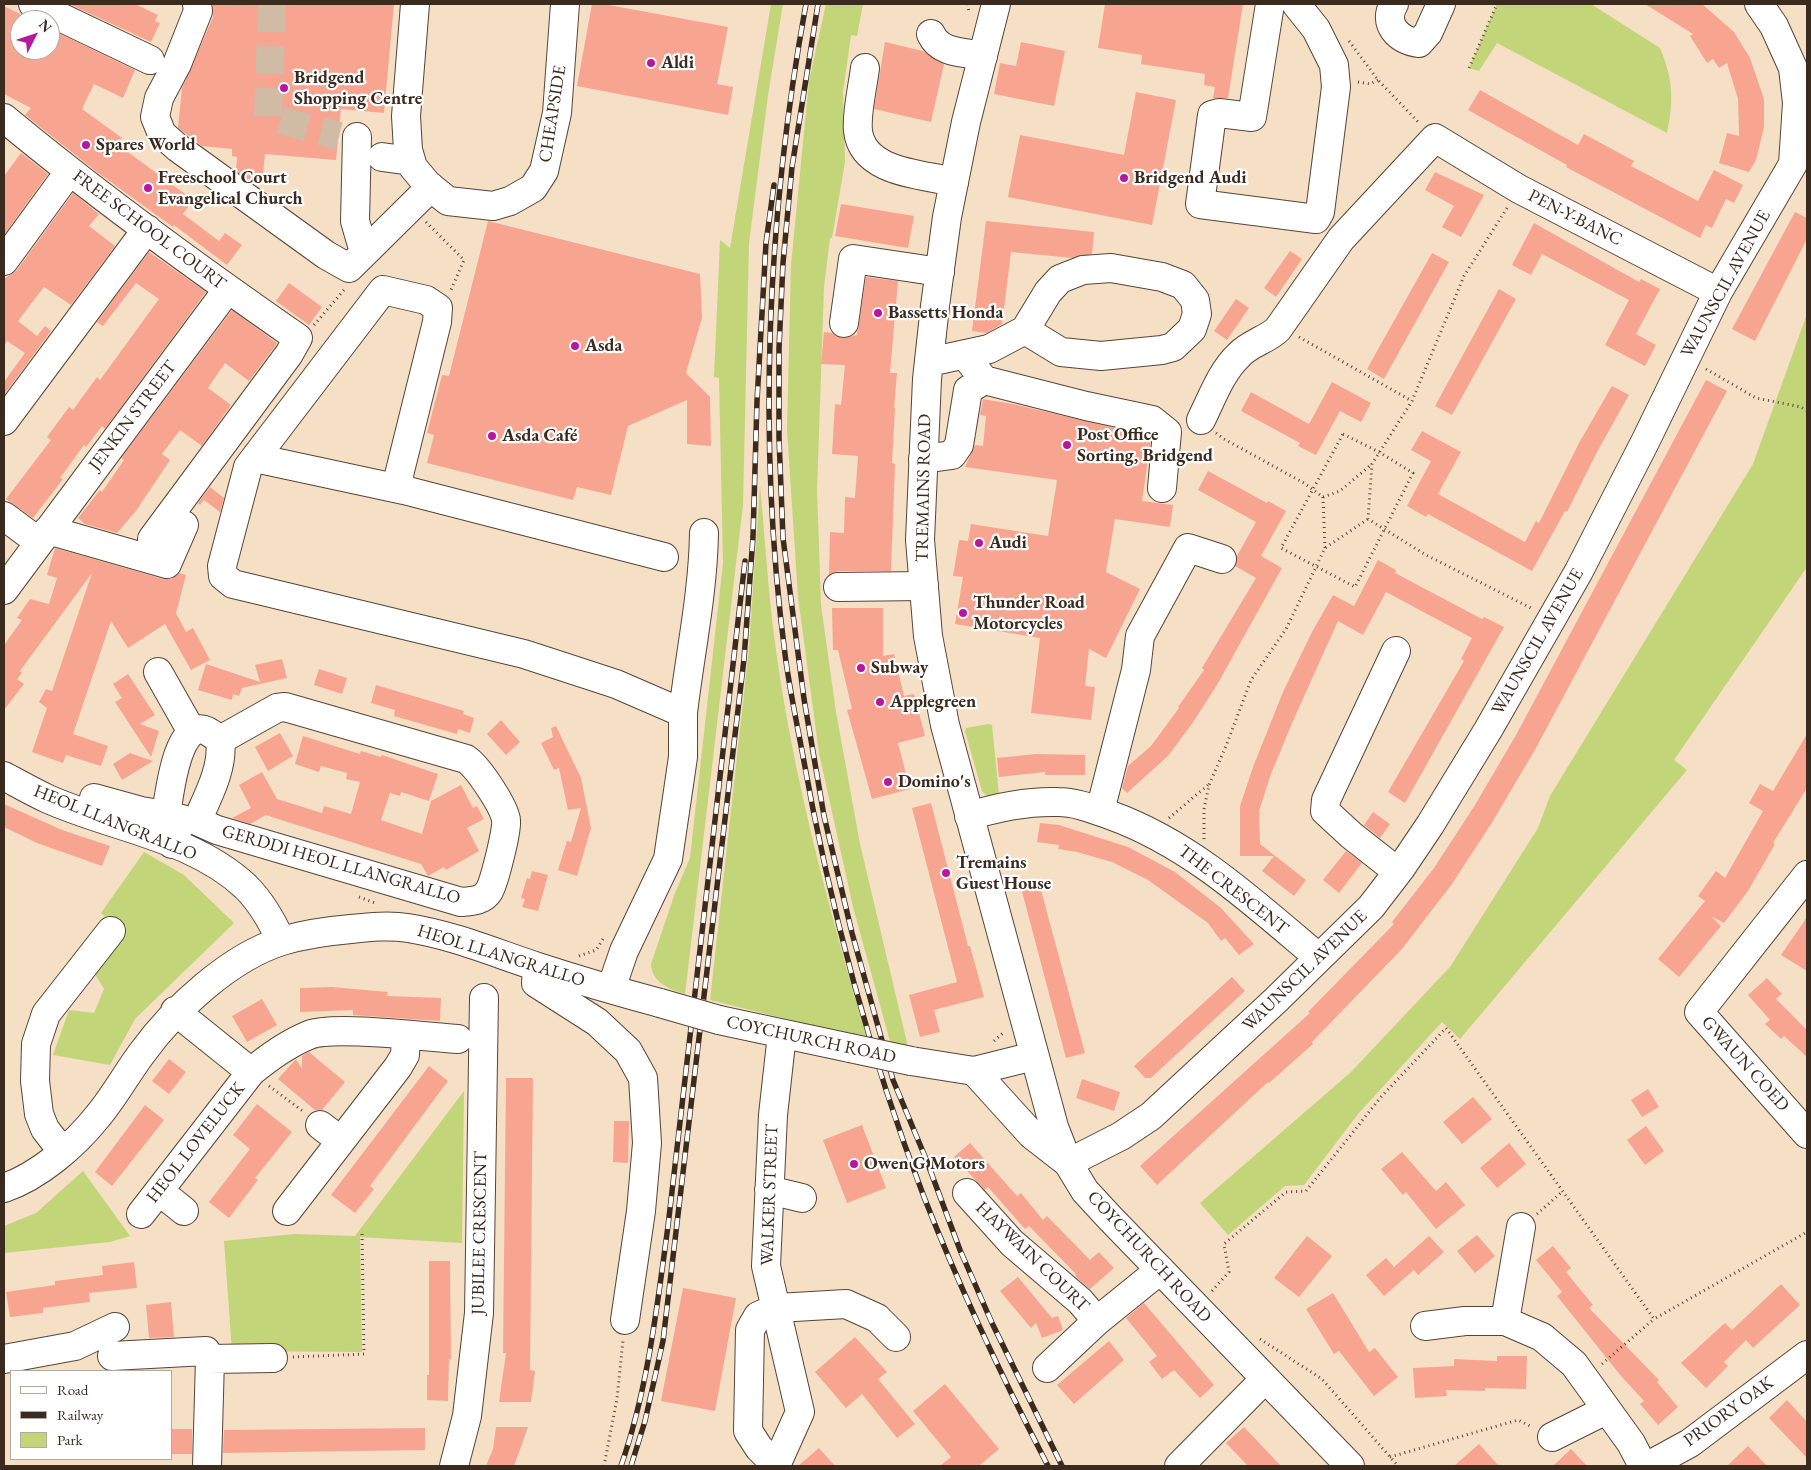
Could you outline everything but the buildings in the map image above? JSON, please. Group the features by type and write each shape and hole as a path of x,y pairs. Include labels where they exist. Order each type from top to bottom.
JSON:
{"street":[{"path":"33,4 150,60"},
{"path":"197,4 198,11 177,64 159,98 155,117 162,134 221,181 326,255 357,260"},
{"name":"CHEAPSIDE","path":"415,4 406,116 413,167 431,187 448,201 493,206 510,201 533,188 544,171 556,113 565,4"},
{"name":"TREMAINS ROAD","path":"996,4 966,122 954,182 940,272 929,362 922,459 920,540 928,636 945,725 1034,1056"},
{"path":"1270,4 1252,117 1219,113 1212,114 1200,204 1316,220 1318,218 1336,88 1334,65 1316,29 1302,12"},
{"path":"1394,4 1390,11 1389,22 1392,29 1411,42 1419,43 1428,33 1441,4"},
{"name":"WAUNSCIL AVENUE","path":"1068,1163 1121,1136 1151,1116 1276,1000 1370,907 1398,872 1430,825 1488,730 1579,570 1641,451 1718,292 1793,164 1797,103 1793,68 1774,26 1759,4"},
{"path":"931,34 935,43 946,50 983,56"},
{"path":"865,68 858,130 864,148 876,162 954,182"},
{"name":"FREE SCHOOL COURT","path":"4,118 69,172 298,338"},
{"path":"1201,420 1225,372 1240,353 1270,337 1280,326 1342,239 1435,138"},
{"name":"PEN-Y-BANC","path":"1435,138 1519,189 1718,292"},
{"path":"357,260 355,221 361,144 411,161"},
{"path":"4,261 69,172"},
{"path":"357,260 431,187"},
{"path":"4,421 147,230"},
{"path":"844,323 853,259 940,272"},
{"path":"929,362 965,356 989,349 1025,330 1048,292 1060,279 1083,270 1111,268 1162,277 1183,286 1195,300 1197,314 1192,329 1173,347 1162,350 1101,356 1062,352 1025,330"},
{"name":"JENKIN STREET","path":"4,590 228,289"},
{"path":"404,490 400,485 399,475 437,322 438,308 426,300 383,290 248,467 222,566 223,576 227,581 253,589 524,654 616,684 683,713"},
{"path":"152,539 289,354 298,338"},
{"path":"965,356 984,380 1086,406 1152,420 1161,424 1167,432 1162,488"},
{"path":"922,459 952,455 959,445 968,390 984,380"},
{"path":"255,458 404,490 664,557"},
{"path":"4,516 43,536 168,564 184,524"},
{"path":"611,989 624,950 668,859 683,757 683,713 689,661 700,606 704,569 704,534"},
{"path":"1100,811 1136,670 1140,636 1188,548 1222,559"},
{"path":"838,587 924,586"},
{"path":"1396,651 1326,800 1325,811 1351,835 1398,872"},
{"path":"158,672 192,732"},
{"name":"GERDDI HEOL LLANGRALLO","path":"285,707 294,708 466,759 480,772 506,817 506,833 489,891 479,900 461,902 218,830 179,825 220,761 220,740 277,708 285,707"},
{"path":"179,825 181,744 192,732 207,730 220,740"},
{"name":"HEOL LLANGRALLO","path":"4,776 48,799 179,825 222,869 245,886 266,912 282,941"},
{"name":"THE CRESCENT","path":"969,816 998,807 1060,802 1100,811 1152,832 1207,866 1318,958"},
{"name":"GWAUN COED","path":"1807,875 1699,1012 1807,1134"},
{"name":"HEOL LLANGRALLO","path":"4,1188 18,1184 62,1151 98,1117 152,1038 175,1012 205,986 238,964 262,949 282,941 317,932 396,926 450,936 537,967 660,1004"},
{"path":"62,1151 45,1129 39,1114 35,1081 36,1044 46,1014 111,931"},
{"path":"537,967 536,983 597,1022 628,1051 643,1078 647,1143 641,1211 625,1320"},
{"name":"JUBILEE CRESCENT","path":"454,1466 466,1416 479,1313 484,998"},
{"name":"COYCHURCH ROAD","path":"660,1004 782,1034 911,1061 974,1071 1034,1056 1054,1127 1068,1163 1086,1191 1350,1466"},
{"name":"HEOL LOVELUCK","path":"175,1012 251,1072"},
{"name":"HEOL LOVELUCK","path":"141,1214 251,1072 275,1052 310,1034 339,1032 458,1039"},
{"name":"WALKER STREET","path":"773,1465 800,1412 766,1266 773,1115 782,1034"},
{"path":"287,1211 317,1172 331,1133 398,1067 405,1055 406,1036"},
{"path":"974,1071 1032,1135 1068,1163"},
{"path":"769,1190 802,1198"},
{"path":"159,1191 184,1211"},
{"name":"HAYWAIN COURT","path":"967,1193 1012,1243 1080,1302 1097,1321"},
{"path":"1505,1321 1521,1227"},
{"name":"HAYWAIN COURT","path":"1047,1368 1097,1321 1160,1270"},
{"path":"773,1465 748,1431 746,1418 750,1330 758,1316 777,1308 846,1304 877,1318 896,1337"},
{"path":"1425,1326 1465,1321 1505,1321 1542,1337 1574,1364 1631,1444 1644,1466"},
{"path":"4,1359 75,1346 115,1327"},
{"path":"112,1356 206,1351 210,1359 207,1466"},
{"name":"PRIORY OAK","path":"1648,1466 1690,1443 1807,1354"},
{"path":"210,1359 273,1358"},
{"path":"1179,1466 1266,1379"},
{"path":"1552,1437 1606,1410"}],"path":[{"path":"1469,68 1497,4"},
{"path":"1345,36 1378,80 1435,138"},
{"path":"1361,82 1370,84 1378,80"},
{"path":"1323,497 1344,488 1372,464 1412,401 1464,276 1519,189"},
{"path":"437,234 464,260 456,281 438,308"},
{"path":"298,338 309,331 333,305 354,276 357,260"},
{"path":"1280,326 1412,401"},
{"path":"1686,357 1756,398 1807,411"},
{"path":"1201,420 1224,440 1312,488 1323,497 1325,548 1286,629 1251,680 1209,785 1204,809 1207,866"},
{"path":"1343,434 1379,452 1413,473 1355,587 1281,548 1343,434"},
{"path":"1368,519 1372,464"},
{"path":"1368,519 1426,555 1552,618"},
{"path":"1325,548 1368,519"},
{"path":"1152,832 1209,785"},
{"path":"1196,1307 1229,1272 1224,1244 1286,1192 1306,1191 1381,1097 1446,1028 1654,1319"},
{"path":"251,1072 331,1133"},
{"path":"1521,1227 1563,1191"},
{"path":"1585,1379 1654,1319 1807,1232"},
{"path":"273,1358 364,1354 362,1234"},
{"path":"604,1466 617,1399 625,1320"},
{"path":"1259,1338 1322,1380 1398,1466"},
{"path":"1390,1457 1518,1420"}],"green space":[{"path":"771,4 783,4 768,95 749,243 743,505 685,994 673,990 658,981 654,976 651,964 675,893 690,858 723,563 719,378 714,377 720,240 730,248"},
{"path":"826,4 863,4 857,36 851,35 843,92 845,162 832,238 830,238 824,287 817,490 821,605 836,712 860,844 908,1047 891,1045 853,907 819,753 798,597 787,429 791,265 809,81"},
{"path":"1497,4 1591,4 1660,48 1668,70 1671,90 1671,110 1667,133 1497,43 1479,71 1469,68"},
{"path":"1807,314 1807,567 1674,760 1687,770 1460,1039 1442,1022 1358,1114 1304,1185 1285,1186 1228,1235 1200,1203 1351,1072 1450,967 1538,828 1550,796 1753,464"},
{"path":"760,485 768,584 792,744 826,892 867,1039 710,1000 749,648"},
{"path":"992,725 999,795 989,798 982,791 965,731 966,728"},
{"path":"144,852 184,875 234,923 135,1019 110,1065 53,1055 69,1010 94,1013 104,989 95,974 125,935 101,913"},
{"path":"464,1091 462,1243 360,1237 362,1352 232,1351 224,1241 295,1234 355,1236"},
{"path":"83,1171 130,1236 110,1242 4,1253 4,1226 36,1213"}],"tunnel":[{"path":"272,4 268,117 339,136"}],"railway":[{"path":"806,4 782,165 770,328 771,492 776,573 788,678 813,808 838,921 868,1033 904,1143 924,1197 967,1300 998,1367 1048,1466"},
{"path":"818,4 792,167 783,263 779,348 779,438 783,538 804,699 824,816 852,933 893,1080 926,1159 960,1250 992,1323 1062,1466"},
{"path":"631,1466 645,1421 663,1341 744,659 753,537 757,401 766,243 774,185"},
{"path":"621,1466 645,1377 660,1286 745,561"}],"place":[{"name":"Aldi","path":"651,63"},
{"name":"Bridgend Shopping Centre","path":"284,88"},
{"name":"Spares World","path":"86,145"},
{"name":"Bridgend Audi","path":"1124,178"},
{"name":"Freeschool Court Evangelical Church","path":"148,188"},
{"name":"Bassetts Honda","path":"878,313"},
{"name":"Asda","path":"575,346"},
{"name":"Asda Café","path":"492,436"},
{"name":"Post Office Sorting, Bridgend","path":"1067,445"},
{"name":"Audi","path":"979,543"},
{"name":"Thunder Road Motorcycles","path":"963,613"},
{"name":"Subway","path":"861,668"},
{"name":"Applegreen","path":"880,702"},
{"name":"Domino's","path":"888,782"},
{"name":"Tremains Guest House","path":"946,873"},
{"name":"Owen G Motors","path":"854,1164"}]}
